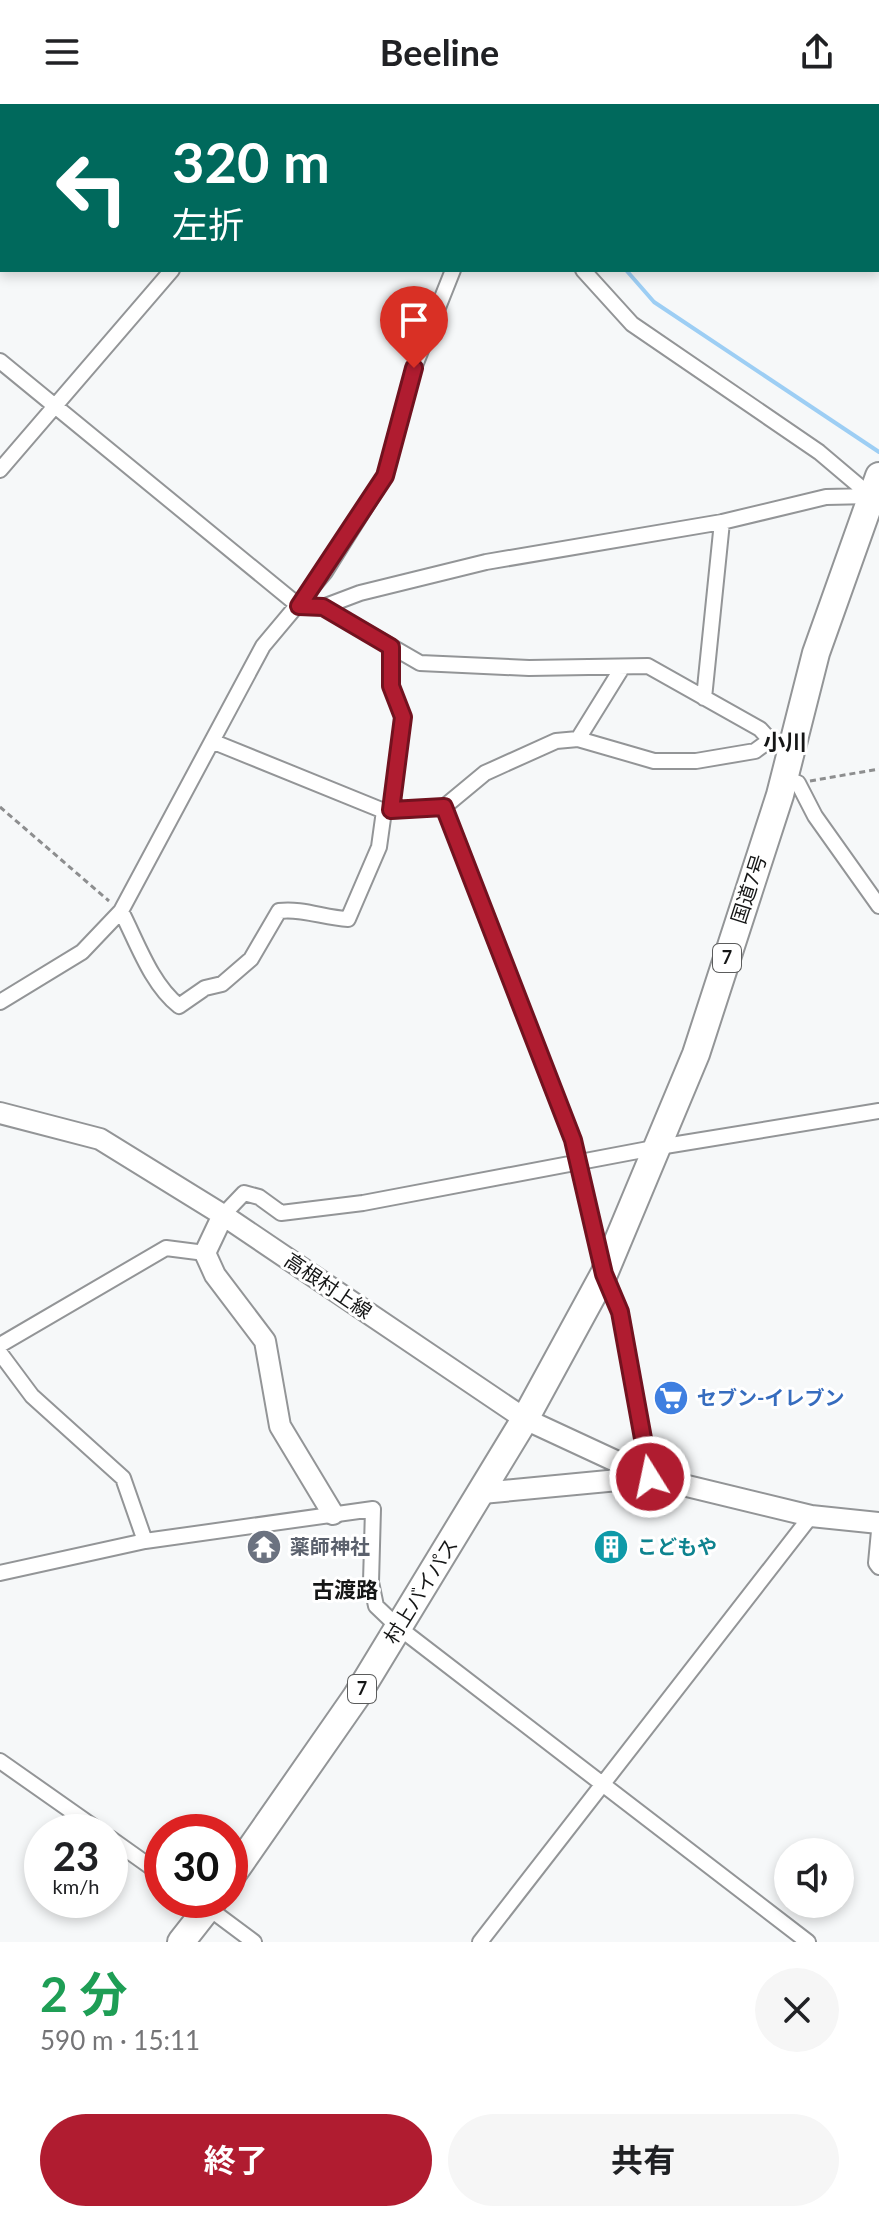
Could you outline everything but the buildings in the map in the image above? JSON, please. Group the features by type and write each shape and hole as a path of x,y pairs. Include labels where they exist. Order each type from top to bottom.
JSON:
{"highway":[{"name":"国道7号","path":"525,1419 604,1274 696,1054 791,780 781,744 875,486"},
{"name":"村上バイパス","path":"248,1852 356,1697 525,1419"},
{"path":"181,1942 197,1918"}],"main road":[{"name":"高根村上線","path":"0,1113 100,1139 223,1215 525,1419 650,1477 811,1516 879,1523"},
{"path":"223,1215 205,1253 215,1275 265,1341 280,1426 333,1514"},
{"name":"高根村上線","path":"482,1493 650,1477"}],"street":[{"path":"0,470 170,272"},
{"path":"0,1002 82,952 121,911 263,646 299,606 385,476 414,368 452,272"},
{"path":"585,272 632,324 819,452 875,486"},
{"path":"0,361 299,606 323,607 360,593 486,562 722,522 875,486"},
{"path":"704,698 722,522"},
{"path":"323,607 420,663 529,668 648,666 781,744"},
{"path":"121,911 157,980 168,997 179,1006 205,988 222,984 251,959 279,911 296,909 323,917 348,919 379,847 403,717 391,686 391,647"},
{"path":"578,739 622,668"},
{"path":"214,742 388,810 444,807 485,773 556,741 578,739 654,761 696,761 781,744"},
{"path":"791,780 879,906"},
{"path":"444,807 544,1057 579,1162 604,1274 620,1312 650,1477"},
{"path":"223,1215 244,1193 259,1197 281,1213 363,1203 659,1147 879,1111"},
{"path":"0,1345 166,1248 205,1253"},
{"path":"0,1353 32,1396 123,1478 145,1541"},
{"path":"0,1573 145,1541 373,1509 371,1582 376,1606 398,1627 808,1942"},
{"path":"480,1942 811,1516"},
{"path":"879,1531 876,1563 879,1567"},
{"path":"0,1761 75,1814"},
{"path":"225,1918 254,1942"}],"path":[{"path":"791,780 879,769"},
{"path":"0,807 121,911"}],"waterway":[{"path":"628,272 654,302 879,452"}],"place":[{"name":"セブン-イレブン","path":"671,1398"},
{"name":"薬師神社","path":"264,1547"},
{"name":"こどもや","path":"611,1547"}],"district":[{"name":"小川","path":"785,742"},
{"name":"古渡路","path":"345,1590"}],"route":[{"path":"414,368 398,438 385,476 325,572 299,606 323,607 391,647 391,686 403,717 391,810 444,807 544,1057 573,1140 604,1274 620,1312 650,1477"}]}
